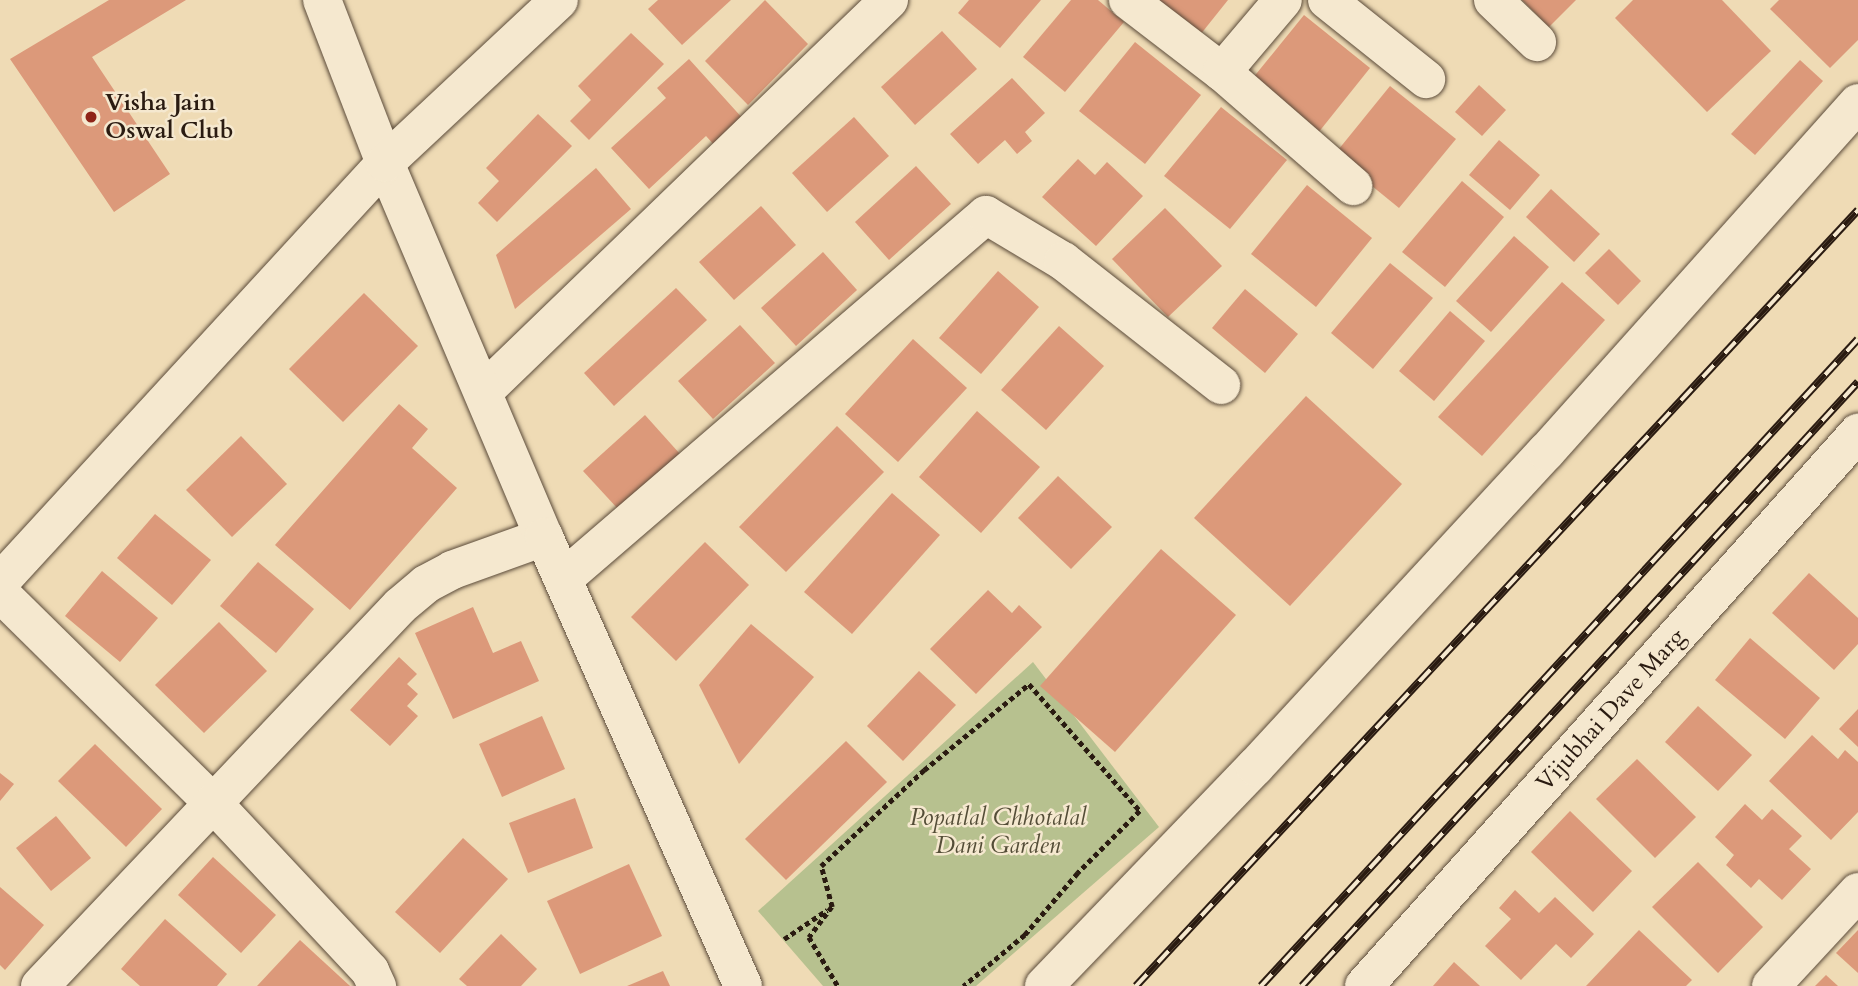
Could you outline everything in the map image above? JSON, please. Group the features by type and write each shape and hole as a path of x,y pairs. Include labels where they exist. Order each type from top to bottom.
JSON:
{"street":[{"path":"322,0 385,163 544,537 743,986"},
{"path":"0,582 385,163 559,0"},
{"path":"484,391 889,0"},
{"path":"1128,0 1222,72 1353,186"},
{"path":"1222,72 1283,0"},
{"path":"1493,0 1537,43"},
{"path":"1344,5 1426,79"},
{"path":"1044,986 1255,767 1537,462 1858,103"},
{"path":"563,579 986,215 1063,261 1221,385"},
{"name":"Vijubhai Dave Marg","path":"1364,986 1858,433"},
{"path":"40,986 400,606 426,584 452,570 544,537"},
{"path":"0,593 214,803 370,971 377,986"},
{"path":"1771,986 1858,892"}],"path":[{"path":"832,907 821,866 924,770 1029,684 1140,811 1078,873 1026,935 964,986"},
{"path":"784,939 832,907"},
{"path":"832,907 809,937 838,986"}],"green space":[{"name":"Popatlal Chhotalal Dani Garden","path":"1033,662 1159,827 976,986 823,986 758,911"}],"building":[{"name":"Visha Jain Oswal Club","path":"109,0 186,0 92,57 170,174 114,212 10,59"},
{"path":"658,0 731,0 682,45 648,9"},
{"path":"765,0 808,44 748,105 705,61"},
{"path":"969,0 1041,0 1000,48 958,13"},
{"path":"1071,0 1098,0 1124,22 1065,92 1023,57"},
{"path":"1146,0 1228,0 1196,40"},
{"path":"1522,0 1576,0 1549,27"},
{"path":"1633,0 1722,0 1771,51 1707,112 1615,18"},
{"path":"1779,0 1858,0 1858,40 1830,68 1770,9"},
{"path":"1304,15 1370,68 1314,138 1248,84"},
{"path":"942,31 977,69 915,125 881,87"},
{"path":"631,33 664,64 589,140 570,121 591,100 578,86"},
{"path":"1135,42 1201,95 1145,164 1079,111"},
{"path":"689,59 745,121 716,147 706,136 649,189 611,148 666,98 657,88"},
{"path":"1800,60 1823,81 1755,155 1731,134"},
{"path":"1012,78 1045,113 1025,132 1032,141 1017,154 1005,140 978,164 950,134"},
{"path":"1479,85 1506,110 1482,136 1455,112"},
{"path":"1390,86 1456,139 1399,208 1334,155"},
{"path":"1221,107 1287,160 1230,229 1164,176"},
{"path":"538,114 572,146 497,222 478,203 499,181 486,168"},
{"path":"854,117 889,156 827,212 792,173"},
{"path":"1499,140 1540,175 1510,210 1469,175"},
{"path":"1078,159 1095,175 1107,162 1143,196 1096,246 1042,197"},
{"path":"916,166 951,204 889,260 855,222"},
{"path":"596,168 631,209 515,309 496,255"},
{"path":"1462,181 1504,217 1445,287 1402,252"},
{"path":"1307,185 1372,238 1316,307 1251,254"},
{"path":"1551,189 1600,234 1574,262 1526,217"},
{"path":"761,206 796,245 734,300 699,262"},
{"path":"1165,208 1222,266 1168,317 1112,259"},
{"path":"1514,236 1549,267 1491,332 1456,301"},
{"path":"1609,249 1641,281 1618,305 1585,273"},
{"path":"823,252 857,290 796,346 761,308"},
{"path":"1390,263 1433,298 1373,369 1331,333"},
{"path":"998,271 1039,307 981,374 939,338"},
{"path":"1562,282 1605,320 1482,456 1438,417"},
{"path":"676,288 707,320 614,406 584,373"},
{"path":"1245,289 1298,334 1265,373 1212,328"},
{"path":"364,293 418,346 343,422 289,369"},
{"path":"1450,311 1485,341 1434,401 1399,371"},
{"path":"740,325 775,363 713,419 678,381"},
{"path":"1059,326 1104,366 1046,430 1001,390"},
{"path":"913,339 967,388 898,462 845,414"},
{"path":"1306,396 1402,484 1290,606 1194,518"},
{"path":"399,404 428,429 412,448 457,488 350,610 275,545"},
{"path":"977,411 1040,467 981,533 919,477"},
{"path":"645,415 680,454 618,509 583,471"},
{"path":"837,426 884,472 786,572 739,527"},
{"path":"241,436 287,484 232,537 186,490"},
{"path":"1058,476 1112,527 1071,569 1018,518"},
{"path":"892,493 940,535 852,634 804,592"},
{"path":"155,514 211,560 172,605 117,558"},
{"path":"705,542 749,585 676,661 631,617"},
{"path":"1161,549 1236,615 1115,752 1040,686"},
{"path":"258,562 314,609 276,653 220,606"},
{"path":"102,571 158,618 120,662 65,616"},
{"path":"1809,573 1858,618 1858,644 1834,670 1772,613"},
{"path":"988,590 1012,613 1019,605 1042,627 976,694 930,649"},
{"path":"473,607 493,653 521,641 539,681 453,719 415,633"},
{"path":"219,622 267,671 204,733 155,685"},
{"path":"751,624 814,677 739,764 699,685"},
{"path":"1750,638 1820,698 1785,739 1715,680"},
{"path":"399,657 417,674 407,684 418,694 407,706 418,716 390,746 350,710"},
{"path":"919,671 956,705 903,761 867,726"},
{"path":"1698,706 1752,755 1718,791 1665,742"},
{"path":"1858,709 1858,747 1839,729"},
{"path":"542,716 565,769 502,797 479,744"},
{"path":"1812,735 1838,759 1845,750 1858,762 1858,812 1831,840 1769,781"},
{"path":"846,741 887,782 786,880 745,839"},
{"path":"95,744 162,809 126,847 58,781"},
{"path":"1637,759 1696,817 1655,858 1596,799"},
{"path":"0,773 14,784 0,801"},
{"path":"575,798 593,848 528,873 509,823"},
{"path":"1745,804 1762,820 1772,809 1802,836 1789,849 1811,869 1782,900 1759,879 1751,888 1726,865 1734,855 1715,837"},
{"path":"1570,811 1632,871 1593,912 1531,852"},
{"path":"56,816 91,858 51,891 16,848"},
{"path":"463,838 508,879 440,953 395,912"},
{"path":"213,857 276,915 241,953 178,895"},
{"path":"1698,862 1763,927 1718,973 1652,907"},
{"path":"629,864 662,936 580,974 547,901"},
{"path":"0,887 44,925 5,970 0,965"},
{"path":"1515,890 1539,913 1555,897 1594,934 1571,958 1556,944 1521,980 1485,946 1511,919 1499,908"},
{"path":"165,919 227,974 217,986 140,986 121,969"},
{"path":"1639,930 1692,980 1686,986 1586,986"},
{"path":"1858,930 1858,973 1836,953"},
{"path":"501,934 537,969 521,986 467,986 459,979"},
{"path":"300,940 350,986 257,986"},
{"path":"1454,962 1480,986 1433,986"},
{"path":"663,971 670,986 627,986"},
{"path":"1826,975 1838,986 1815,986"}],"railway":[{"path":"1136,986 1858,210"},
{"path":"1261,986 1858,339"},
{"path":"1302,986 1858,382"}],"place":[{"name":"Visha Jain Oswal Club","path":"91,117"}]}
